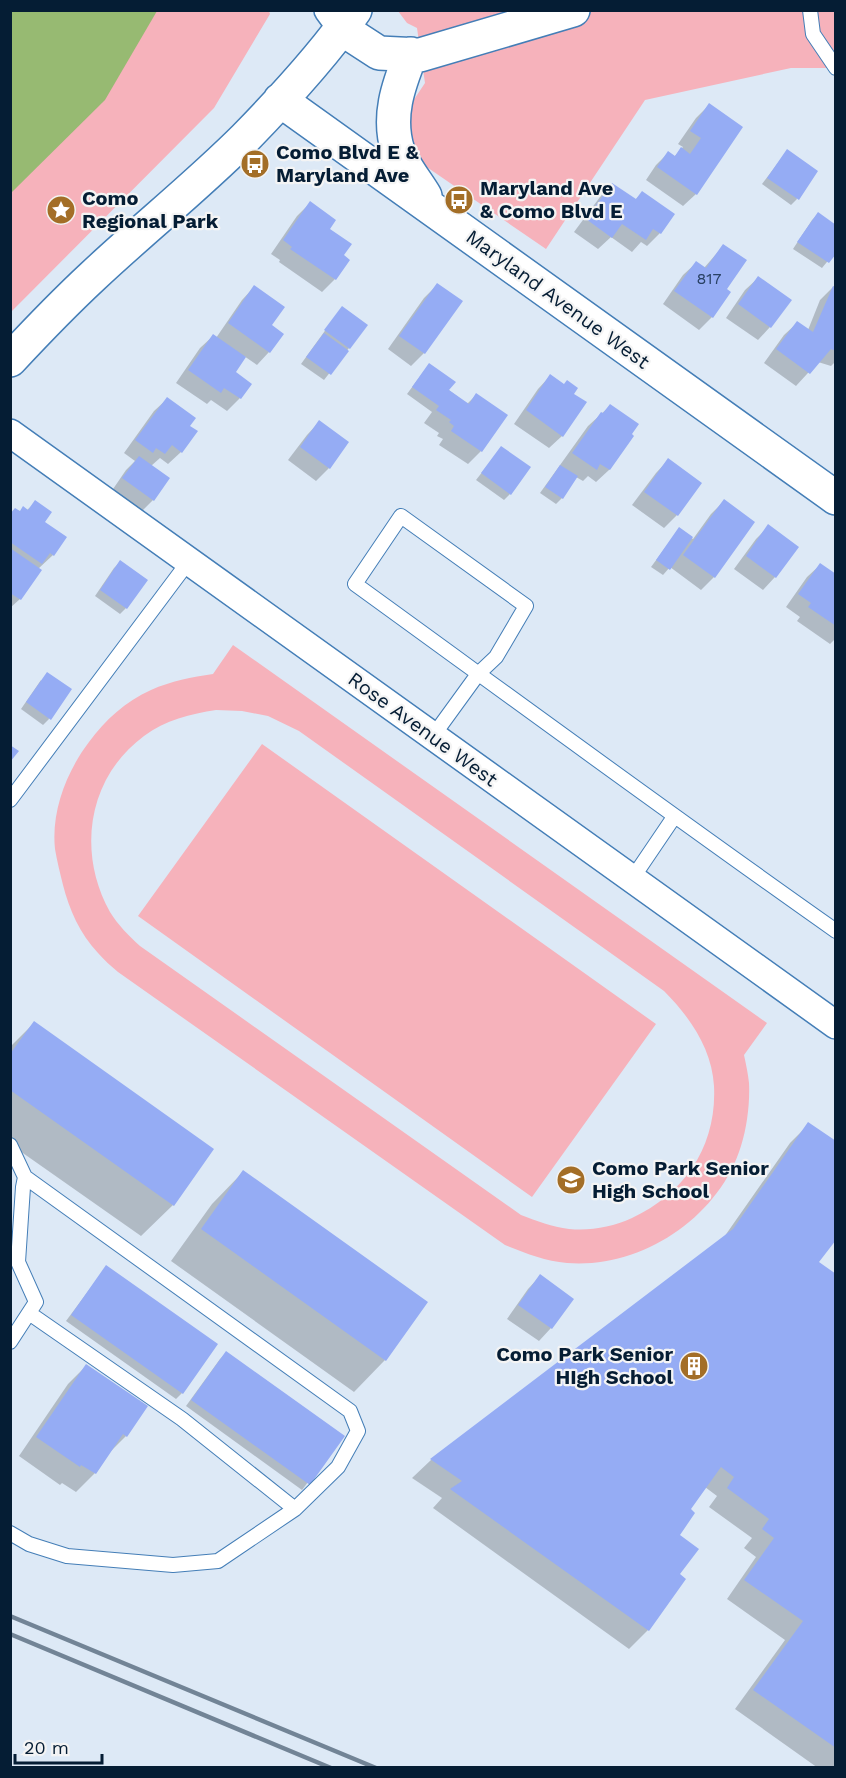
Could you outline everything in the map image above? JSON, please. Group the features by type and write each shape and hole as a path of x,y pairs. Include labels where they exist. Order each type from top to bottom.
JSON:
{"street":[{"path":"10,360 45,322 93,276 244,138 280,100 342,17 379,53 420,55 573,10"},
{"path":"411,54 399,83 393,113 394,131 398,153 434,210"},
{"name":"Maryland Avenue West","path":"280,100 836,498"},
{"name":"Rose Avenue West","path":"10,433 836,1025"}],"lane":[{"path":"810,10 813,34 836,68"},
{"path":"433,736 478,674 496,657 526,606 401,516 355,584 478,674 674,817 836,931"},
{"path":"10,800 189,561"},
{"path":"632,879 674,817"},
{"path":"10,1145 26,1177 350,1411 358,1431 338,1467 295,1509 219,1561 173,1565 67,1556 29,1544 10,1533"},
{"path":"10,1342 36,1302 18,1262 23,1187 26,1177"},
{"path":"29,1313 182,1419 295,1509"}],"shaded area":[{"path":"11,10 157,11 105,100 11,193"},
{"name":"Como Regional Park","path":"11,11 269,11 270,14 214,108 11,312"},
{"path":"398,11 835,11 835,68 791,68 645,100 546,249 418,161 409,138 411,104 425,83 417,28 407,23"},
{"path":"233,645 767,1023 744,1055 749,1083 749,1099 741,1146 730,1172 715,1196 696,1216 674,1234 649,1248 595,1263 567,1263 551,1260 505,1245 118,972 100,956 86,938 65,894 54,835 62,792 81,753 95,734 125,705 142,694 166,684 213,674","holes":["216,710 242,711 268,716 299,731 664,991 674,1001 698,1034 709,1059 714,1086 714,1108 703,1148 694,1165 668,1195 651,1208 632,1218 593,1229 563,1228 521,1215 140,946 124,930 110,912 93,866 91,841 93,818 99,795 110,773 125,753 152,730 178,719"]},
{"path":"262,744 656,1024 532,1197 138,916"}],"building":[{"path":"709,103 743,127 697,195 657,167 668,151 675,156 681,147 690,154 701,138 690,131"},
{"path":"787,149 818,171 799,200 767,178"},
{"path":"612,183 636,199 642,191 675,214 661,234 653,229 646,240 622,224 612,238 586,219"},
{"path":"310,201 336,220 330,229 352,244 344,255 350,260 336,280 290,249 292,247 283,240"},
{"path":"818,212 836,225 836,254 829,263 797,242"},
{"path":"723,244 747,260 727,289 731,292 713,318 674,291 696,261 706,268"},
{"path":"758,276 792,300 771,328 738,304"},
{"path":"437,283 463,301 425,354 399,336"},
{"path":"254,285 285,307 272,325 284,334 270,353 228,323"},
{"path":"833,286 836,287 836,351 831,349 810,374 776,349 797,321 813,332"},
{"path":"342,306 368,325 350,349 324,330"},
{"path":"324,333 349,351 331,375 306,357"},
{"path":"213,334 246,357 236,372 252,384 241,399 224,388 221,393 188,370"},
{"path":"429,363 456,382 449,390 469,404 476,393 508,415 482,452 451,431 454,426 449,422 451,420 436,410 439,406 412,387"},
{"path":"550,374 564,384 567,380 578,388 574,394 587,402 563,437 526,410"},
{"path":"167,397 196,418 190,426 198,431 182,453 172,445 165,454 156,448 153,453 135,440"},
{"path":"610,404 639,424 632,434 634,436 610,470 600,464 597,470 572,453 601,412 603,413"},
{"path":"319,420 349,442 330,469 300,447"},
{"path":"501,446 531,467 511,495 481,473"},
{"path":"139,456 170,478 154,501 122,478"},
{"path":"668,458 702,483 678,516 644,492"},
{"path":"560,465 578,476 563,499 545,487"},
{"path":"724,499 755,522 715,578 683,555"},
{"path":"35,500 52,512 45,522 67,537 54,556 50,553 42,564 10,542 10,514 15,508 20,511 23,506 28,510"},
{"path":"768,524 799,547 776,578 746,556"},
{"path":"679,527 693,537 670,570 656,560"},
{"path":"10,548 42,570 21,600 10,593"},
{"path":"120,560 148,580 127,609 100,590"},
{"path":"820,563 836,574 836,626 808,607 811,603 798,594"},
{"path":"47,672 72,689 51,720 26,702"},
{"path":"10,745 19,751 10,762"},
{"path":"34,1021 214,1149 174,1206 10,1090 10,1054"},
{"name":"Como Park Senior HIgh School","path":"808,1122 836,1141 836,1240 819,1262 836,1274 836,1748 753,1690 803,1621 744,1580 774,1538 762,1529 769,1519 727,1488 734,1477 721,1467 691,1509 695,1513 680,1535 699,1549 680,1574 686,1579 649,1631 450,1489 462,1481 430,1459 733,1229"},
{"path":"243,1170 428,1302 386,1361 201,1229"},
{"path":"106,1265 218,1344 183,1394 71,1315"},
{"path":"540,1274 574,1299 552,1329 518,1305"},
{"path":"226,1351 345,1436 310,1485 191,1400"},
{"path":"86,1364 148,1406 127,1437 123,1434 96,1474 81,1465 80,1467 36,1437"}],"railway":[{"path":"10,1616 376,1768"},
{"path":"10,1634 331,1768"}],"place":[{"name":"Como Blvd E & Maryland Ave","path":"255,164"},
{"name":"Maryland Ave & Como Blvd E","path":"459,200"},
{"name":"Como Regional Park","path":"61,210"},
{"name":"Como Park Senior High School","path":"571,1180"},
{"name":"Como Park Senior HIgh School","path":"694,1366"}]}
